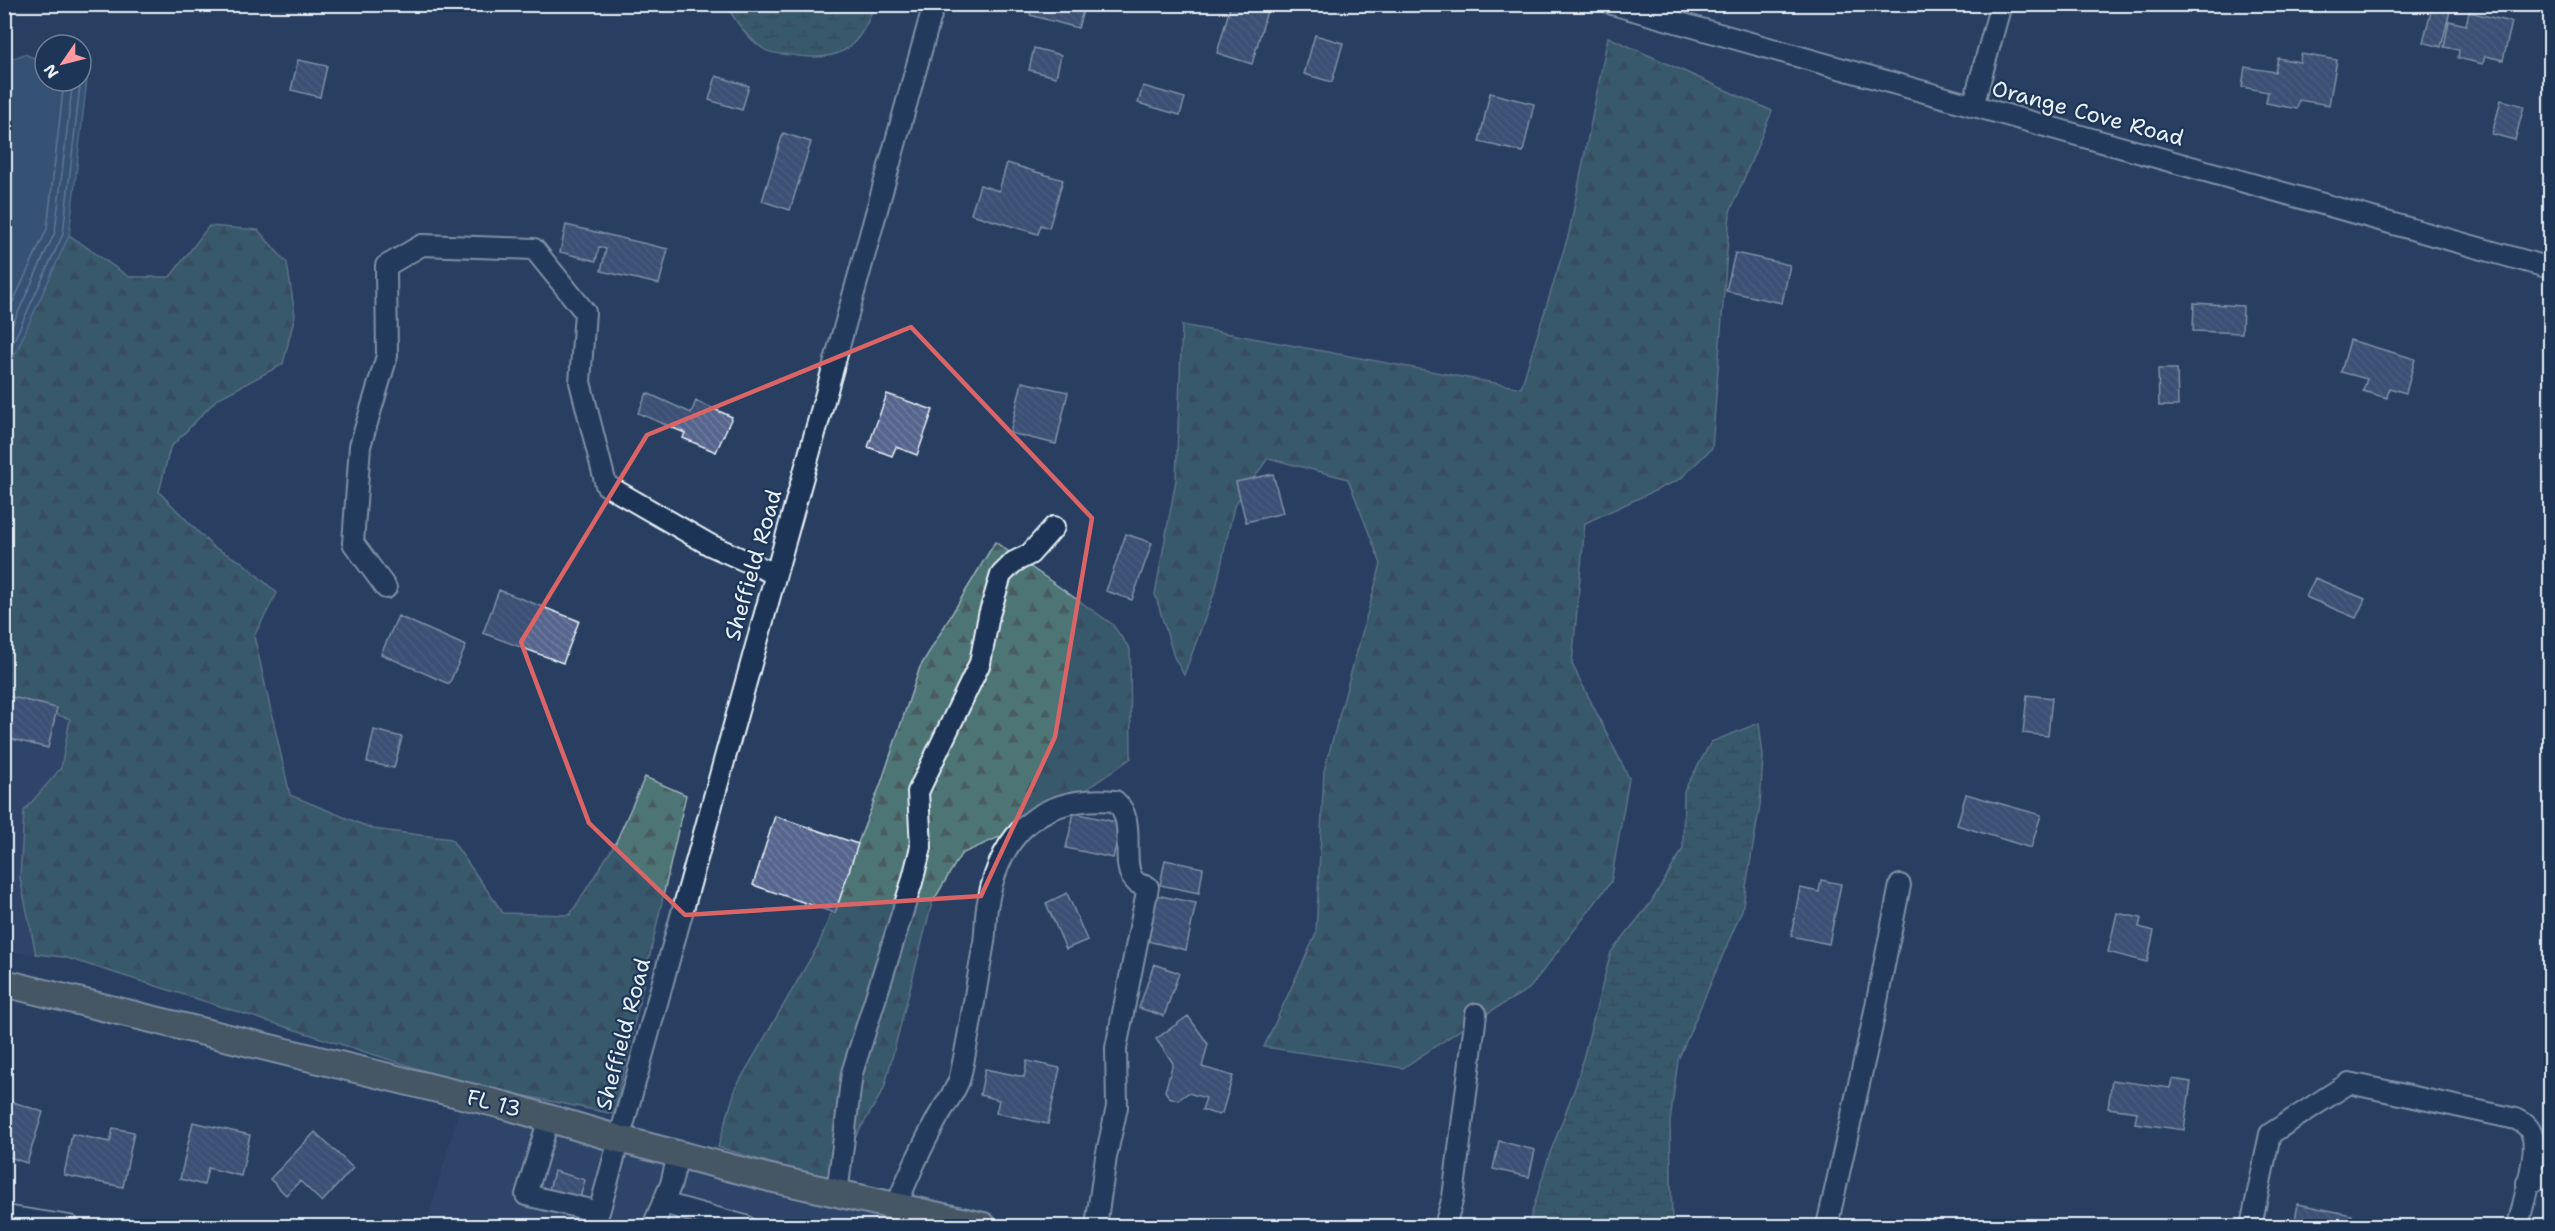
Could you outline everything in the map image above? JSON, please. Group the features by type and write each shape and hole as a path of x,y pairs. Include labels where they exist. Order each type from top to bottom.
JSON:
{"main road":[{"name":"FL 13","path":"4,983 549,1118 678,1155 837,1194 904,1215 983,1227"}],"street":[{"name":"Sheffield Road","path":"549,1118 526,1195 599,1212 934,4"},
{"name":"Orange Cove Road","path":"1612,4 2550,268"},
{"path":"1973,106 2001,4"},
{"path":"386,588 353,543 360,446 387,356 386,266 422,245 534,249 585,312 580,382 606,485 710,545 775,574"},
{"path":"837,1194 852,1073 921,847 918,792 980,663 989,615 1001,575 1014,562 1030,554 1054,528"},
{"path":"904,1215 912,1169 959,1080 984,938 988,901 1008,846 1022,828 1039,813 1097,799 1115,801 1126,814 1132,877 1135,882 1148,887 1116,1048 1117,1107 1106,1157 1096,1227"},
{"path":"1827,1227 1872,1026 1900,885"},
{"path":"1445,1227 1453,1197 1476,1014"},
{"path":"2251,1227 2270,1134 2349,1083 2516,1119 2527,1125 2533,1137 2534,1153 2518,1227"},
{"path":"653,1227 671,1184 678,1155"},
{"path":"2527,1183 2550,1176"},
{"path":"663,1203 745,1227"},
{"path":"4,1216 69,1227"}],"highlighted area":[{"path":"911,327 1092,518 1055,737 981,896 685,915 589,823 521,642 647,435"}],"shaded area":[{"path":"4,697 70,719 61,768 24,811 20,878 36,954 5,951"},
{"path":"460,1106 880,1215 878,1226 426,1226"}],"green space":[{"path":"726,5 874,5 862,32 845,50 823,57 808,57 765,50 743,30"},
{"path":"1608,37 1772,111 1730,212 1712,448 1680,479 1585,523 1572,664 1629,778 1611,882 1529,989 1472,1022 1403,1068 1264,1047 1316,934 1324,771 1381,564 1348,479 1268,458 1234,506 1216,588 1184,675 1174,657 1155,594 1176,480 1182,325 1521,388 1569,233"},
{"path":"209,226 258,230 287,263 295,315 283,364 217,399 170,448 159,492 213,547 242,562 277,593 254,636 290,795 373,829 451,839 503,913 570,915 615,844 645,777 686,795 614,1114 467,1084 64,957 36,954 20,878 24,811 61,768 70,719 5,697 4,397 7,372 69,235 129,277 170,277"},
{"path":"995,542 1112,624 1130,649 1131,758 1051,814 961,854 932,903 884,1089 829,1181 718,1147 736,1087 819,944 881,783 920,667"},
{"path":"1759,723 1763,756 1760,805 1742,910 1678,1060 1670,1122 1672,1226 1528,1226 1549,1156 1576,1085 1611,952 1650,904 1683,849 1684,791 1711,742"}],"water":[{"path":"24,54 33,57 33,93 85,93 69,235 7,372 5,397 5,62"}],"building":[{"path":"1033,4 1085,4 1078,28 1030,15"},
{"path":"1231,4 1269,4 1252,64 1217,53"},
{"path":"2433,4 2451,7 2441,47 2423,42"},
{"path":"2469,12 2512,22 2503,60 2485,56 2483,64 2458,58 2459,50 2444,47 2449,21 2466,25"},
{"path":"1315,35 1343,43 1332,82 1304,74"},
{"path":"1034,48 1061,55 1056,77 1029,70"},
{"path":"2301,54 2337,60 2329,105 2299,100 2297,109 2266,103 2268,92 2242,87 2245,67 2275,72 2278,58 2300,62"},
{"path":"298,60 327,66 320,97 291,90"},
{"path":"716,76 749,86 742,110 709,100"},
{"path":"1143,86 1185,98 1180,115 1138,103"},
{"path":"1490,93 1534,104 1523,152 1479,142"},
{"path":"2501,100 2524,106 2515,140 2492,134"},
{"path":"783,133 811,142 790,210 762,201"},
{"path":"1007,163 1063,180 1049,228 1041,225 1038,234 971,214 980,185 999,191"},
{"path":"566,225 668,249 659,284 601,271 606,249 599,247 596,261 560,252"},
{"path":"1735,253 1790,265 1782,303 1726,291"},
{"path":"2194,303 2243,306 2242,333 2193,331"},
{"path":"2350,340 2415,359 2406,393 2389,388 2387,398 2363,391 2367,379 2341,372"},
{"path":"2158,369 2177,369 2178,406 2159,406"},
{"path":"1022,382 1068,392 1056,444 1010,433"},
{"path":"647,393 691,413 696,401 732,417 716,452 683,438 685,433 638,413"},
{"path":"887,394 933,410 917,455 896,447 892,456 868,447"},
{"path":"1273,474 1283,513 1246,522 1236,482"},
{"path":"1126,534 1152,543 1132,600 1106,591"},
{"path":"2315,578 2365,599 2356,618 2306,597"},
{"path":"499,590 579,621 563,663 483,633"},
{"path":"398,616 466,646 449,684 381,654"},
{"path":"4,695 57,708 48,748 4,737"},
{"path":"2027,695 2052,698 2048,736 2023,733"},
{"path":"374,730 402,737 394,768 367,762"},
{"path":"1966,794 2041,815 2031,848 1957,825"},
{"path":"1074,813 1121,823 1113,858 1066,848"},
{"path":"775,816 858,844 835,913 753,885"},
{"path":"1165,860 1203,868 1199,893 1160,885"},
{"path":"1821,880 1841,884 1829,944 1791,936 1800,888 1819,892"},
{"path":"1067,893 1087,940 1066,949 1046,903"},
{"path":"1156,895 1196,903 1186,950 1147,941"},
{"path":"2117,913 2141,918 2139,927 2154,931 2147,962 2108,952"},
{"path":"1154,964 1179,973 1164,1016 1139,1008"},
{"path":"1188,1016 1208,1044 1202,1067 1233,1076 1222,1113 1219,1115 1202,1110 1206,1098 1188,1093 1178,1100 1169,1097 1165,1091 1173,1063 1156,1039"},
{"path":"1027,1061 1060,1068 1048,1124 996,1113 999,1100 980,1095 985,1069 1024,1077"},
{"path":"2172,1079 2191,1082 2184,1130 2135,1123 2137,1112 2108,1108 2112,1080 2170,1088"},
{"path":"4,1099 43,1112 27,1163 6,1156 8,1148 4,1147"},
{"path":"193,1122 250,1135 241,1176 208,1168 204,1185 180,1179"},
{"path":"113,1128 134,1132 123,1187 64,1175 72,1134 110,1142"},
{"path":"315,1132 353,1168 322,1202 300,1181 286,1195 270,1179"},
{"path":"1499,1141 1535,1150 1529,1177 1493,1169"},
{"path":"554,1171 585,1180 579,1202 548,1194"},
{"path":"2298,1204 2352,1215 2350,1226 2294,1226"}]}
